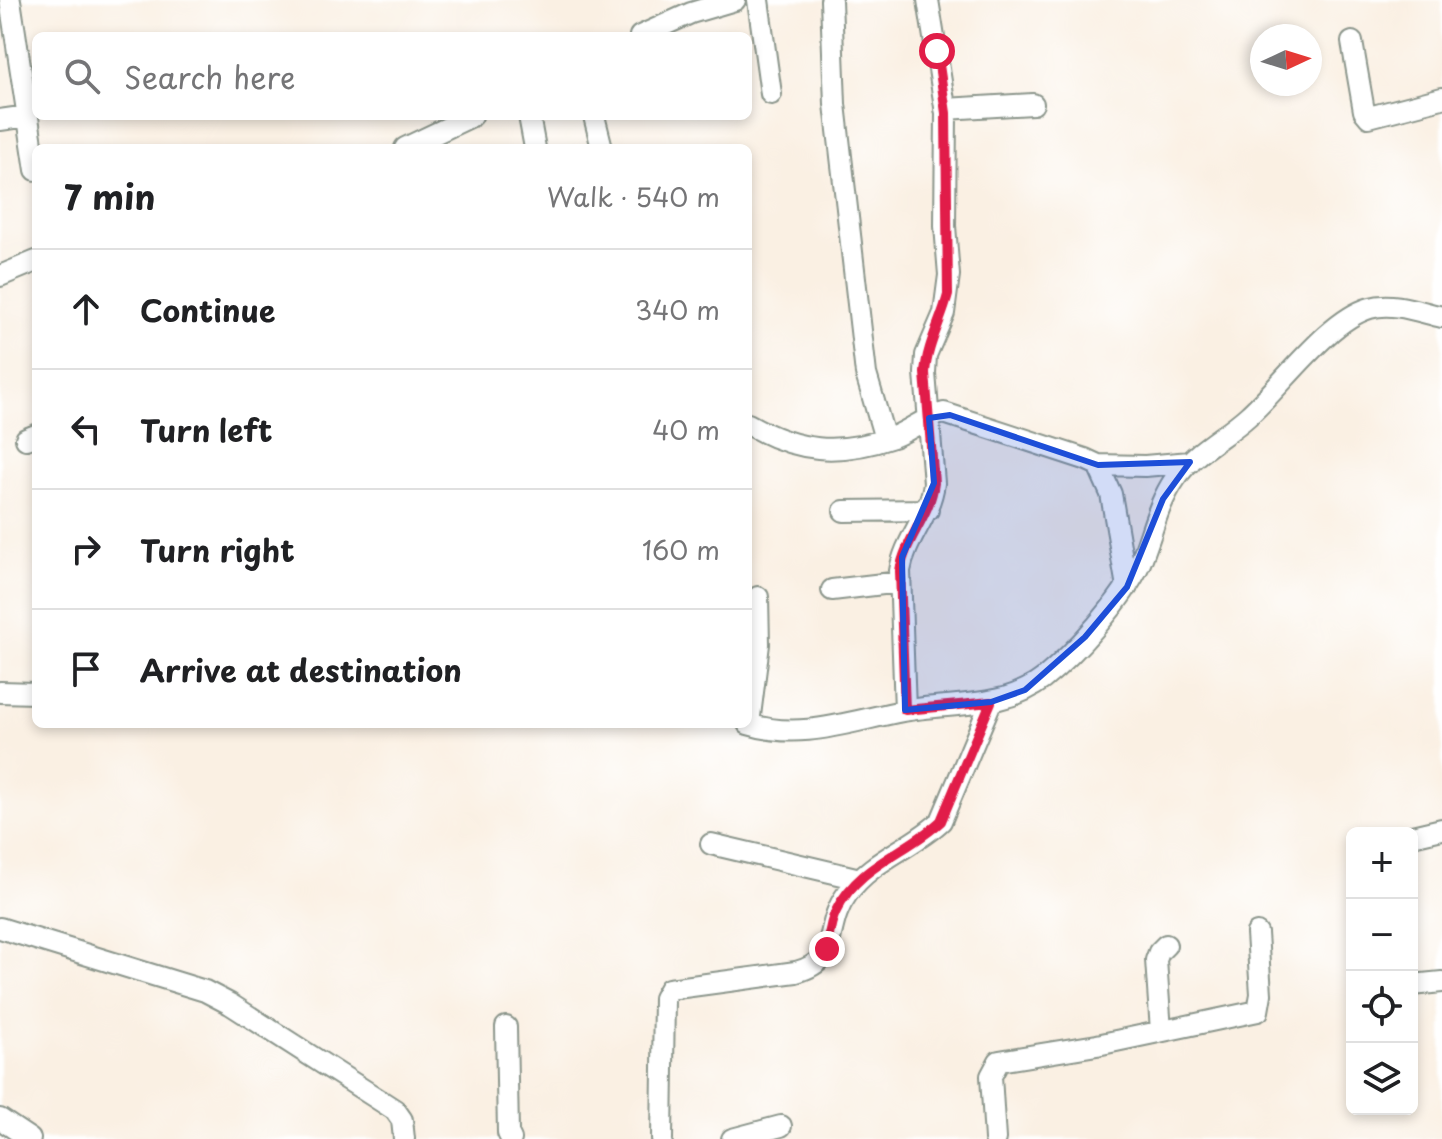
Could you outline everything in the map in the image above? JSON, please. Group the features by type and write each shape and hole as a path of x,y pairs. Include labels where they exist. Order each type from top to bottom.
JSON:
{"street":[{"path":"10,0 32,144"},
{"path":"758,0 771,94"},
{"path":"831,0 835,104 866,374 885,439"},
{"path":"905,710 900,582 902,557 928,510 934,483 926,355 944,313 948,295 945,109 928,0"},
{"path":"650,32 723,2"},
{"path":"1352,42 1364,111 1369,117 1442,98"},
{"path":"945,109 1033,104"},
{"path":"0,120 28,116"},
{"path":"413,144 464,120"},
{"path":"530,120 534,144"},
{"path":"595,120 601,144"},
{"path":"0,276 32,263"},
{"path":"752,725 780,731 810,732 905,710 991,702 1025,690 1043,679 1085,637 1127,587 1140,563 1163,499 1176,477 1248,416 1324,339 1365,309 1382,306 1442,317"},
{"path":"752,426 785,443 824,449 885,439 944,413 1098,465 1145,466 1190,462"},
{"path":"1098,465 1111,494 1127,587"},
{"path":"844,511 928,510"},
{"path":"832,590 900,582"},
{"path":"752,695 759,644 758,597"},
{"path":"0,692 32,693"},
{"path":"662,1139 664,998 669,989 812,967 821,961 827,949 835,912 860,879 872,867 927,835 941,821 991,702"},
{"path":"1418,835 1442,829"},
{"path":"711,844 860,879"},
{"path":"0,928 205,991 230,1004 395,1110 402,1120 404,1139"},
{"path":"995,1139 991,1076 999,1061 1258,1011 1261,994 1257,933"},
{"path":"1161,1031 1156,960 1166,945"},
{"path":"1418,984 1442,982"},
{"path":"506,1027 508,1133 511,1139"},
{"path":"0,1119 30,1139"},
{"path":"732,1139 781,1126"}],"highlighted area":[{"path":"950,415 1098,465 1190,462 1163,499 1127,587 1085,637 1025,690 991,702 905,710 902,557 934,483 929,418"}],"route":[{"path":"827,949 835,912 860,879 872,867 927,835 941,821 991,702 905,710 900,571 902,557 928,510 932,496 934,483 926,355 944,313 949,275 945,226 946,113 937,51"}]}
